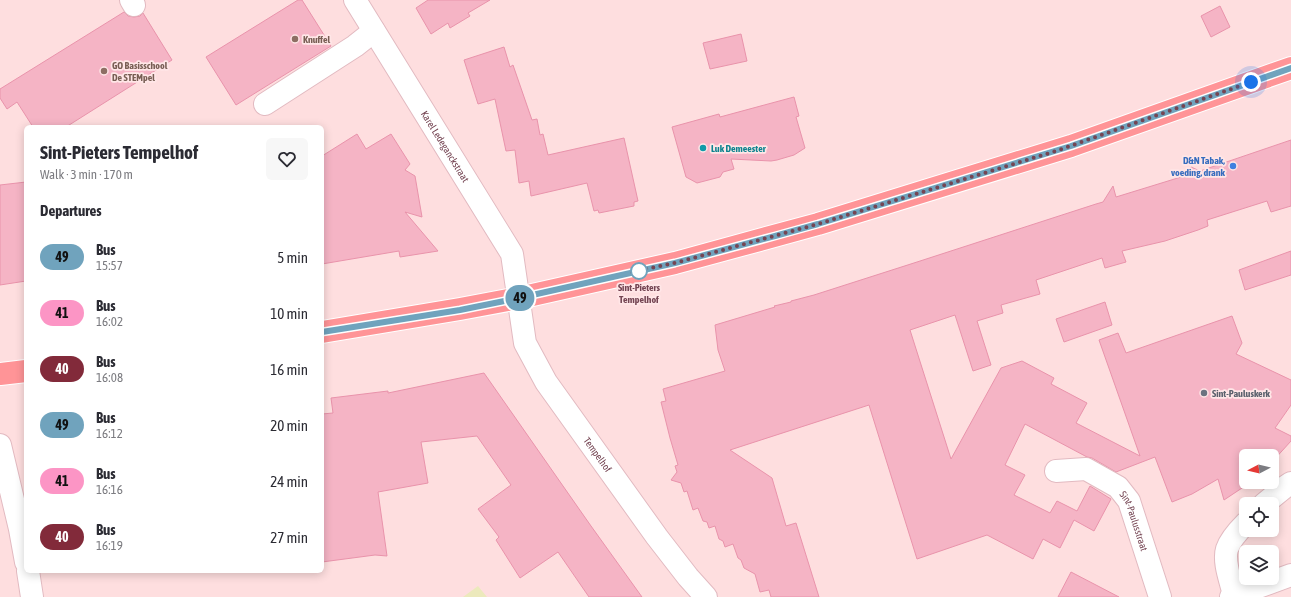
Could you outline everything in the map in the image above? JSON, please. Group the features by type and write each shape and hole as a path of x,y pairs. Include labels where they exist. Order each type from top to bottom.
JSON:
{"main road":[{"path":"324,332 460,310 675,263 818,224 1071,146 1291,68"},
{"path":"0,374 24,371"}],"street":[{"name":"Karel Ledeganckstraat","path":"355,0 512,254 519,298"},
{"path":"265,104 355,46 374,31"},
{"name":"Tempelhof","path":"519,298 525,343 546,382 657,537 688,577 706,597"},
{"path":"0,445 24,551"},
{"name":"Sint-Paulusstraat","path":"1056,472 1086,469 1118,487 1129,500 1160,597"},
{"path":"1272,497 1291,483"},
{"path":"1239,531 1227,549 1226,567 1232,596 1291,575"},
{"path":"28,573 32,597"}],"shaded area":[{"path":"478,586 487,597 463,597"}],"building":[{"path":"298,0 302,0 331,46 236,105 206,57"},
{"path":"428,0 490,0 468,13 470,16 450,28 448,23 431,34 416,8"},
{"path":"1220,6 1230,27 1211,37 1201,16"},
{"path":"124,12 128,16 134,17 140,16 143,13 172,60 69,125 32,125 17,102 7,109 0,98 0,89"},
{"path":"741,34 747,61 710,69 703,43"},
{"path":"504,47 510,67 513,65 532,120 537,119 540,135 543,134 548,155 624,138 638,201 634,202 634,206 599,213 598,210 594,211 587,183 531,196 529,181 519,183 515,150 506,151 495,99 478,104 464,60"},
{"path":"794,97 799,116 796,117 805,148 794,155 771,161 731,159 734,169 723,172 720,177 697,183 686,177 672,127 719,114 720,117"},
{"path":"357,134 366,149 391,134 410,164 405,170 415,176 422,217 405,212 438,251 400,257 399,251 324,264 324,155"},
{"path":"1291,140 1291,206 1271,212 1267,201 1207,220 1208,226 1198,230 1165,241 1122,251 1126,262 1105,268 1102,258 1036,280 1040,294 1001,305 1003,313 977,321 991,365 973,371 955,315 910,330 951,459 1001,368 1022,361 1054,378 1051,384 1087,403 1076,423 1140,456 1099,340 1118,333 1126,353 1232,316 1242,343 1236,354 1291,380 1291,405 1275,428 1291,436 1291,441 1279,454 1279,449 1239,449 1239,489 1240,489 1224,500 1218,479 1192,494 1172,502 1155,457 1116,472 1025,424 1005,465 1025,475 1014,495 1050,513 1057,501 1077,511 1090,486 1111,499 1094,531 1074,520 1060,548 1043,539 1033,559 987,535 917,559 869,405 730,450 772,478 786,526 796,523 819,597 771,597 769,590 760,592 755,574 744,568 741,560 738,558 733,544 725,547 723,541 719,539 715,526 709,528 707,522 703,521 698,508 693,510 687,491 684,492 681,483 671,480 677,472 675,466 678,465 661,402 666,401 663,389 725,371 718,350 715,325 814,295 1103,202 1113,186 1116,197 1187,176 1191,167 1200,171"},
{"path":"24,182 24,281 0,285 0,185"},
{"path":"1291,251 1291,275 1245,290 1239,270"},
{"path":"1105,302 1112,325 1064,342 1056,319"},
{"path":"484,373 642,597 589,597 558,552 520,578 496,540 499,537 478,509 511,485 477,436 421,442 428,483 378,492 387,556 375,555 324,562 324,414 333,413 331,398 388,391 388,393"},
{"path":"1071,572 1119,597 1058,597"}],"bus line":[{"name":"49","path":"324,332 460,310 519,298 675,263 775,236 1071,146 1291,68"}],"place":[{"name":"Knuffel","path":"295,39"},
{"name":"GO Basisschool De STEMpel","path":"104,71"},
{"name":"Luk Demeester","path":"703,148"},
{"name":"D&N Tabak, voeding, drank","path":"1233,166"},
{"name":"Sint-Pieters Tempelhof","path":"639,271"},
{"name":"Sint-Pauluskerk","path":"1204,393"}],"route":[{"path":"639,271 632,272 675,263 818,224 1056,151 1251,82"}]}
